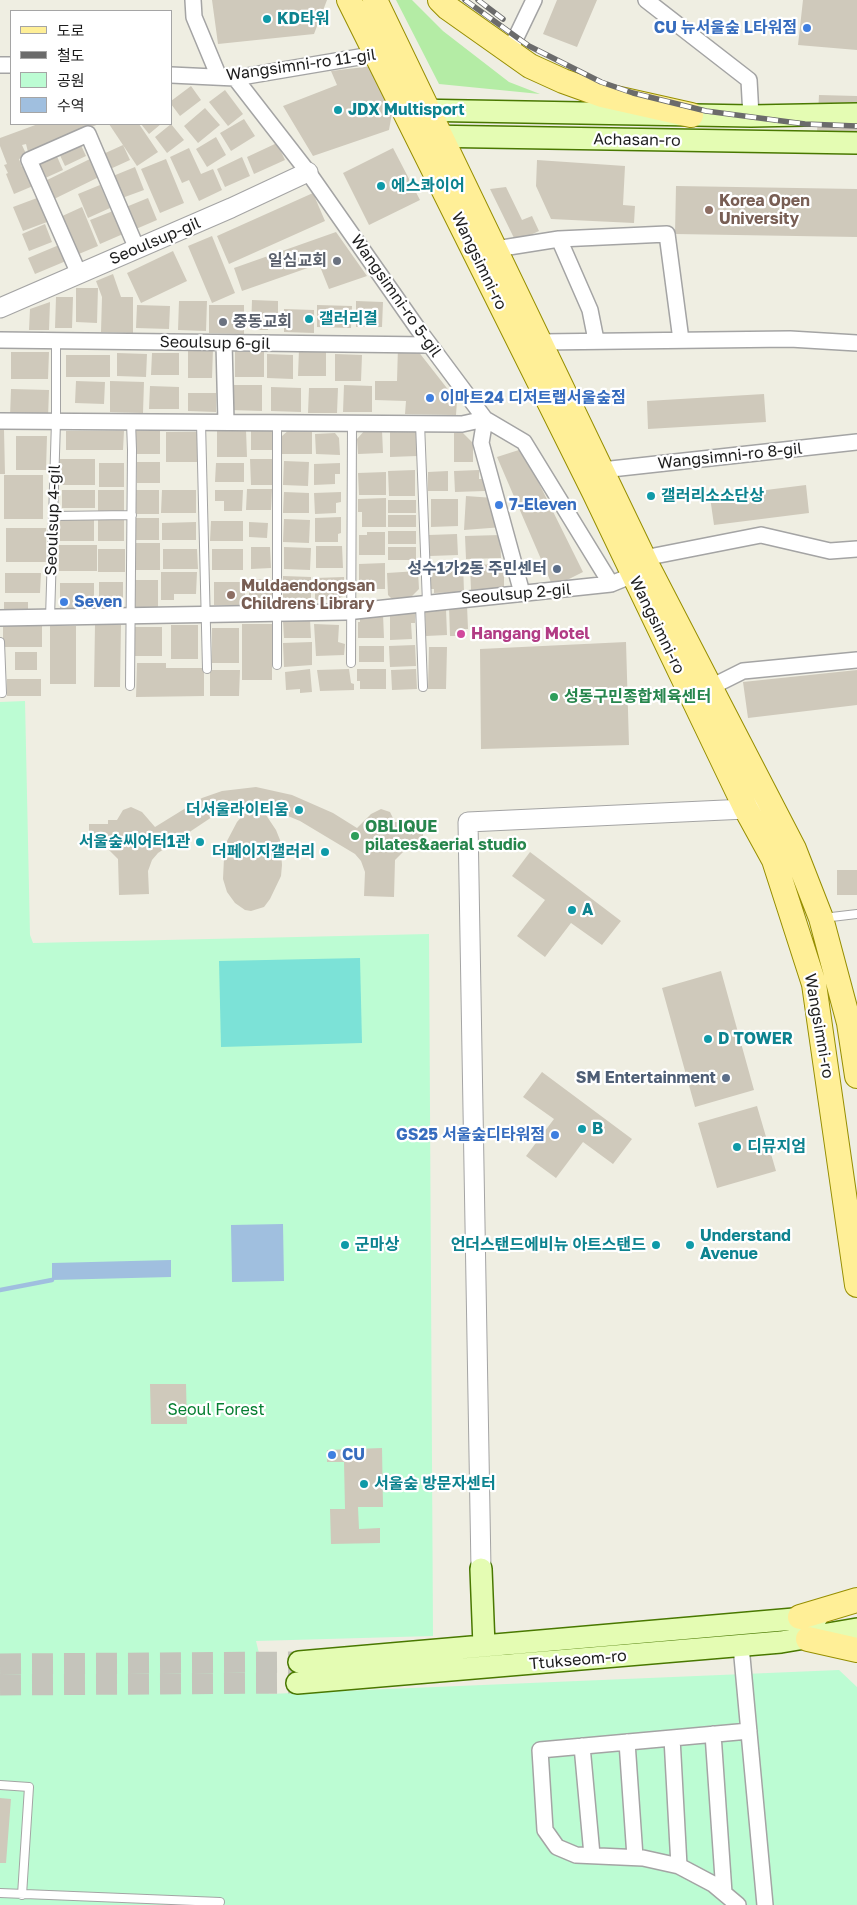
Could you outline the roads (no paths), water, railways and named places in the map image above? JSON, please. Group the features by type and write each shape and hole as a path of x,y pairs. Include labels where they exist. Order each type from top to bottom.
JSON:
{"main road":[{"name":"Wangsimni-ro","path":"349,0 638,567 746,809 774,860 814,984 857,1285"},
{"name":"Wangsimni-ro","path":"375,0 602,470 638,567 711,687 794,849 821,918 849,1023 857,1076"},
{"path":"440,0 530,66 563,81 602,95 691,115"},
{"name":"Achasan-ro","path":"404,110 751,116 857,114"},
{"name":"Achasan-ro","path":"417,136 857,143"},
{"path":"482,1569 484,1646"},
{"path":"804,1628 857,1600"},
{"name":"Ttukseom-ro","path":"298,1683 741,1646 804,1628 857,1617"},
{"path":"804,1628 857,1650"},
{"name":"Ttukseom-ro","path":"299,1662 484,1646 804,1628 857,1629"}],"street":[{"path":"193,0 194,17 219,77"},
{"path":"510,52 534,0"},
{"path":"646,0 749,80 751,116"},
{"name":"Wangsimni-ro 11-gil","path":"172,75 235,78 400,50"},
{"name":"Wangsimni-ro 5-gil","path":"235,78 308,172 430,345 485,419 524,442 611,584"},
{"path":"79,274 29,160 88,134 137,249"},
{"name":"Seoulsup-gil","path":"0,308 308,172"},
{"path":"496,249 560,239 666,234 681,340"},
{"path":"560,239 590,310 596,340"},
{"path":"541,342 790,339 857,343"},
{"name":"Seoulsup 6-gil","path":"0,340 430,345"},
{"path":"224,343 226,422"},
{"path":"0,421 462,424 485,419 481,443 522,593"},
{"name":"Wangsimni-ro 8-gil","path":"602,470 857,442"},
{"path":"611,584 638,567 761,535 830,551 857,549"},
{"name":"Seoulsup 2-gil","path":"0,618 277,615 352,612 611,584"},
{"path":"711,687 743,671 857,660"},
{"path":"482,1569 468,822 746,809 768,799"},
{"path":"741,1646 764,1905"},
{"path":"738,1905 705,1879 679,1866 635,1857 576,1855 557,1847 545,1830 540,1750 750,1731"},
{"path":"714,1734 724,1894"},
{"path":"672,1738 679,1866"},
{"path":"627,1742 635,1857"},
{"path":"582,1746 592,1855"}],"lane":[{"name":"Seoulsup 4-gil","path":"50,618 56,421 56,341"},
{"path":"130,422 132,516 130,686"},
{"path":"202,422 204,616 207,669"},
{"path":"277,422 277,665"},
{"path":"351,663 352,423"},
{"path":"420,423 423,687"},
{"path":"53,516 132,516"},
{"path":"0,642 2,693"},
{"path":"821,918 857,914"},
{"path":"0,1785 29,1787 22,1895"},
{"path":"0,1893 220,1902"}],"water":[{"path":"283,1224 284,1281 232,1282 231,1225"},
{"path":"171,1260 171,1277 52,1280 52,1263"}],"waterway":[{"path":"0,1290 52,1280"}],"tunnel":[{"path":"0,1664 299,1662"},
{"path":"0,1685 297,1683"}],"railway":[{"path":"465,0 529,46 601,82 633,93 706,111 805,124 857,126"},
{"path":"478,0 503,19"}],"place":[{"name":"KD타워","path":"267,19"},
{"name":"CU 뉴서울숲 L타워점","path":"807,28"},
{"name":"JDX Multisport","path":"338,110"},
{"name":"에스콰이어","path":"381,186"},
{"name":"Korea Open University","path":"709,210"},
{"name":"일심교회","path":"337,261"},
{"name":"갤러리결","path":"309,319"},
{"name":"중동교회","path":"223,322"},
{"name":"이마트24 디저트랩서울숲점","path":"430,398"},
{"name":"갤러리소소단상","path":"651,496"},
{"name":"7-Eleven","path":"499,505"},
{"name":"성수1가2동 주민센터","path":"557,569"},
{"name":"Muldaendongsan Childrens Library","path":"231,595"},
{"name":"Seven","path":"64,602"},
{"name":"Hangang Motel","path":"461,634"},
{"name":"성동구민종합체육센터","path":"554,697"},
{"name":"더서울라이티움","path":"299,810"},
{"name":"OBLIQUE pilates&aerial studio","path":"355,836"},
{"name":"서울숲씨어터1관","path":"200,842"},
{"name":"더페이지갤러리","path":"325,852"},
{"name":"A","path":"572,910"},
{"name":"D TOWER","path":"708,1039"},
{"name":"SM Entertainment","path":"726,1078"},
{"name":"B","path":"582,1129"},
{"name":"GS25 서울숲디타워점","path":"555,1135"},
{"name":"디뮤지엄","path":"737,1147"},
{"name":"군마상","path":"345,1245"},
{"name":"언더스탠드에비뉴 아트스탠드","path":"656,1245"},
{"name":"Understand Avenue","path":"690,1245"},
{"name":"CU","path":"332,1455"},
{"name":"서울숲 방문자센터","path":"364,1484"}],"park label":[{"name":"Seoul Forest","path":"216,1410"}]}
